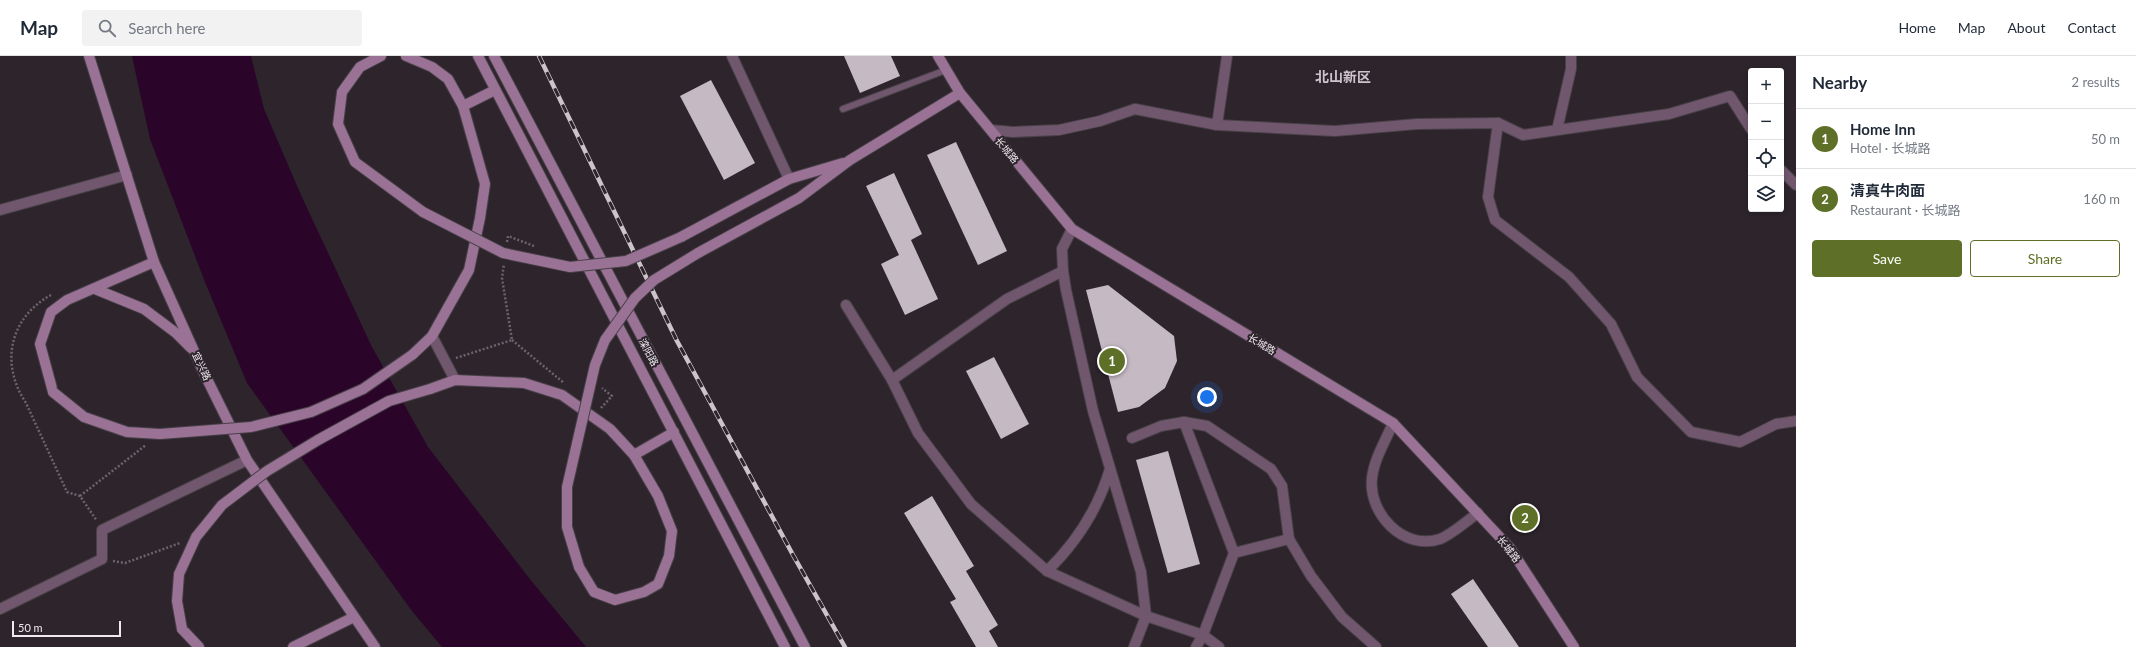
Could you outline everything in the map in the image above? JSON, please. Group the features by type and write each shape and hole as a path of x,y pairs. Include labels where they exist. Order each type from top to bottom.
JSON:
{"street":[{"name":"宜兴路","path":"89,56 154,262 247,460 375,647"},
{"path":"381,56 360,67 342,92 338,124 355,162 423,212 503,253 570,267 626,261 680,237 789,179 850,160"},
{"path":"154,262 67,300 51,312 40,344 53,392 84,417 127,432 160,434 251,428 311,412 363,390 412,355 432,336 469,270 485,184 463,106 448,79 432,67 406,56"},
{"name":"滦阳路","path":"478,56 785,647"},
{"name":"滦阳路","path":"494,56 805,647"},
{"path":"732,56 789,179"},
{"name":"长城路","path":"938,56 960,93 1072,229 1393,424 1510,548 1574,647"},
{"path":"1217,125 1227,56"},
{"path":"1557,130 1571,69 1571,56"},
{"path":"463,106 495,90"},
{"path":"199,647 182,629 177,601 179,574 196,537 222,505 266,471 389,401 455,380 524,383 562,395 610,429 634,454 658,496 672,531 670,556 658,584 644,592 615,600 594,592 579,567 568,527 567,487 592,378 595,364 605,340 635,298 654,280 698,253 799,198 850,160 960,93"},
{"path":"990,130 1036,132 1059,130 1100,122 1135,109 1217,125 1335,131 1417,124 1498,123 1523,135 1669,114 1730,96 1748,124"},
{"path":"1498,123 1488,197 1495,220 1569,277 1611,324 1637,377 1691,432 1740,442 1776,424 1796,420"},
{"path":"1784,173 1796,185"},
{"path":"0,210 127,175"},
{"path":"1072,229 1062,249 1063,271 1093,411 1141,572 1146,616 1134,647"},
{"path":"892,380 1007,298 1063,271"},
{"path":"95,289 144,309 176,333 195,351"},
{"path":"846,305 892,380 918,433 972,504 1047,571 1146,616 1203,635 1219,647"},
{"path":"432,336 444,362 455,380"},
{"path":"1184,422 1234,553 1203,635 1196,647"},
{"path":"1132,438 1161,426 1184,422 1207,426 1271,469 1282,486 1289,539 1311,576 1342,617 1376,647"},
{"path":"1393,424 1372,477 1373,497 1381,515 1387,523 1394,530 1412,538 1432,540 1441,539 1478,513"},
{"path":"634,454 674,432"},
{"path":"0,609 102,559 102,530 247,460"},
{"path":"1047,571 1068,549 1083,529 1099,500 1110,468"},
{"path":"1234,553 1289,539"},
{"path":"293,647 354,617"}],"lane":[{"path":"843,109 946,70"}],"path":[{"path":"502,278 512,340 568,386"},
{"path":"444,362 512,340"},
{"path":"592,378 612,396 597,413"},
{"path":"102,530 80,496 160,434"},
{"path":"125,563 196,537"}],"shaded area":[{"path":"132,56 251,56 264,109 301,195 372,347 428,447 529,578 586,647 442,647 412,611 247,383 205,282 150,139"}],"building":[{"path":"844,56 891,56 900,76 860,93"},
{"path":"711,80 755,163 724,180 680,96"},
{"path":"956,142 1007,251 978,265 927,155"},
{"path":"894,173 922,234 911,240 938,299 905,315 881,264 899,255 866,186"},
{"path":"1108,285 1174,336 1177,361 1165,388 1139,407 1118,412 1086,290"},
{"path":"994,357 1029,424 1001,439 966,371"},
{"path":"1168,451 1200,564 1168,573 1136,460"},
{"path":"932,496 974,566 966,571 998,625 989,631 998,647 976,647 950,602 956,599 904,513"},
{"path":"1473,579 1519,647 1488,647 1451,594"}],"railway":[{"path":"539,56 677,341 793,555 845,647"}],"place":[{"name":"Home Inn","path":"1112,361"},
{"name":"清真牛肉面","path":"1525,518"}],"district":[{"name":"北山新区","path":"1343,77"}]}
